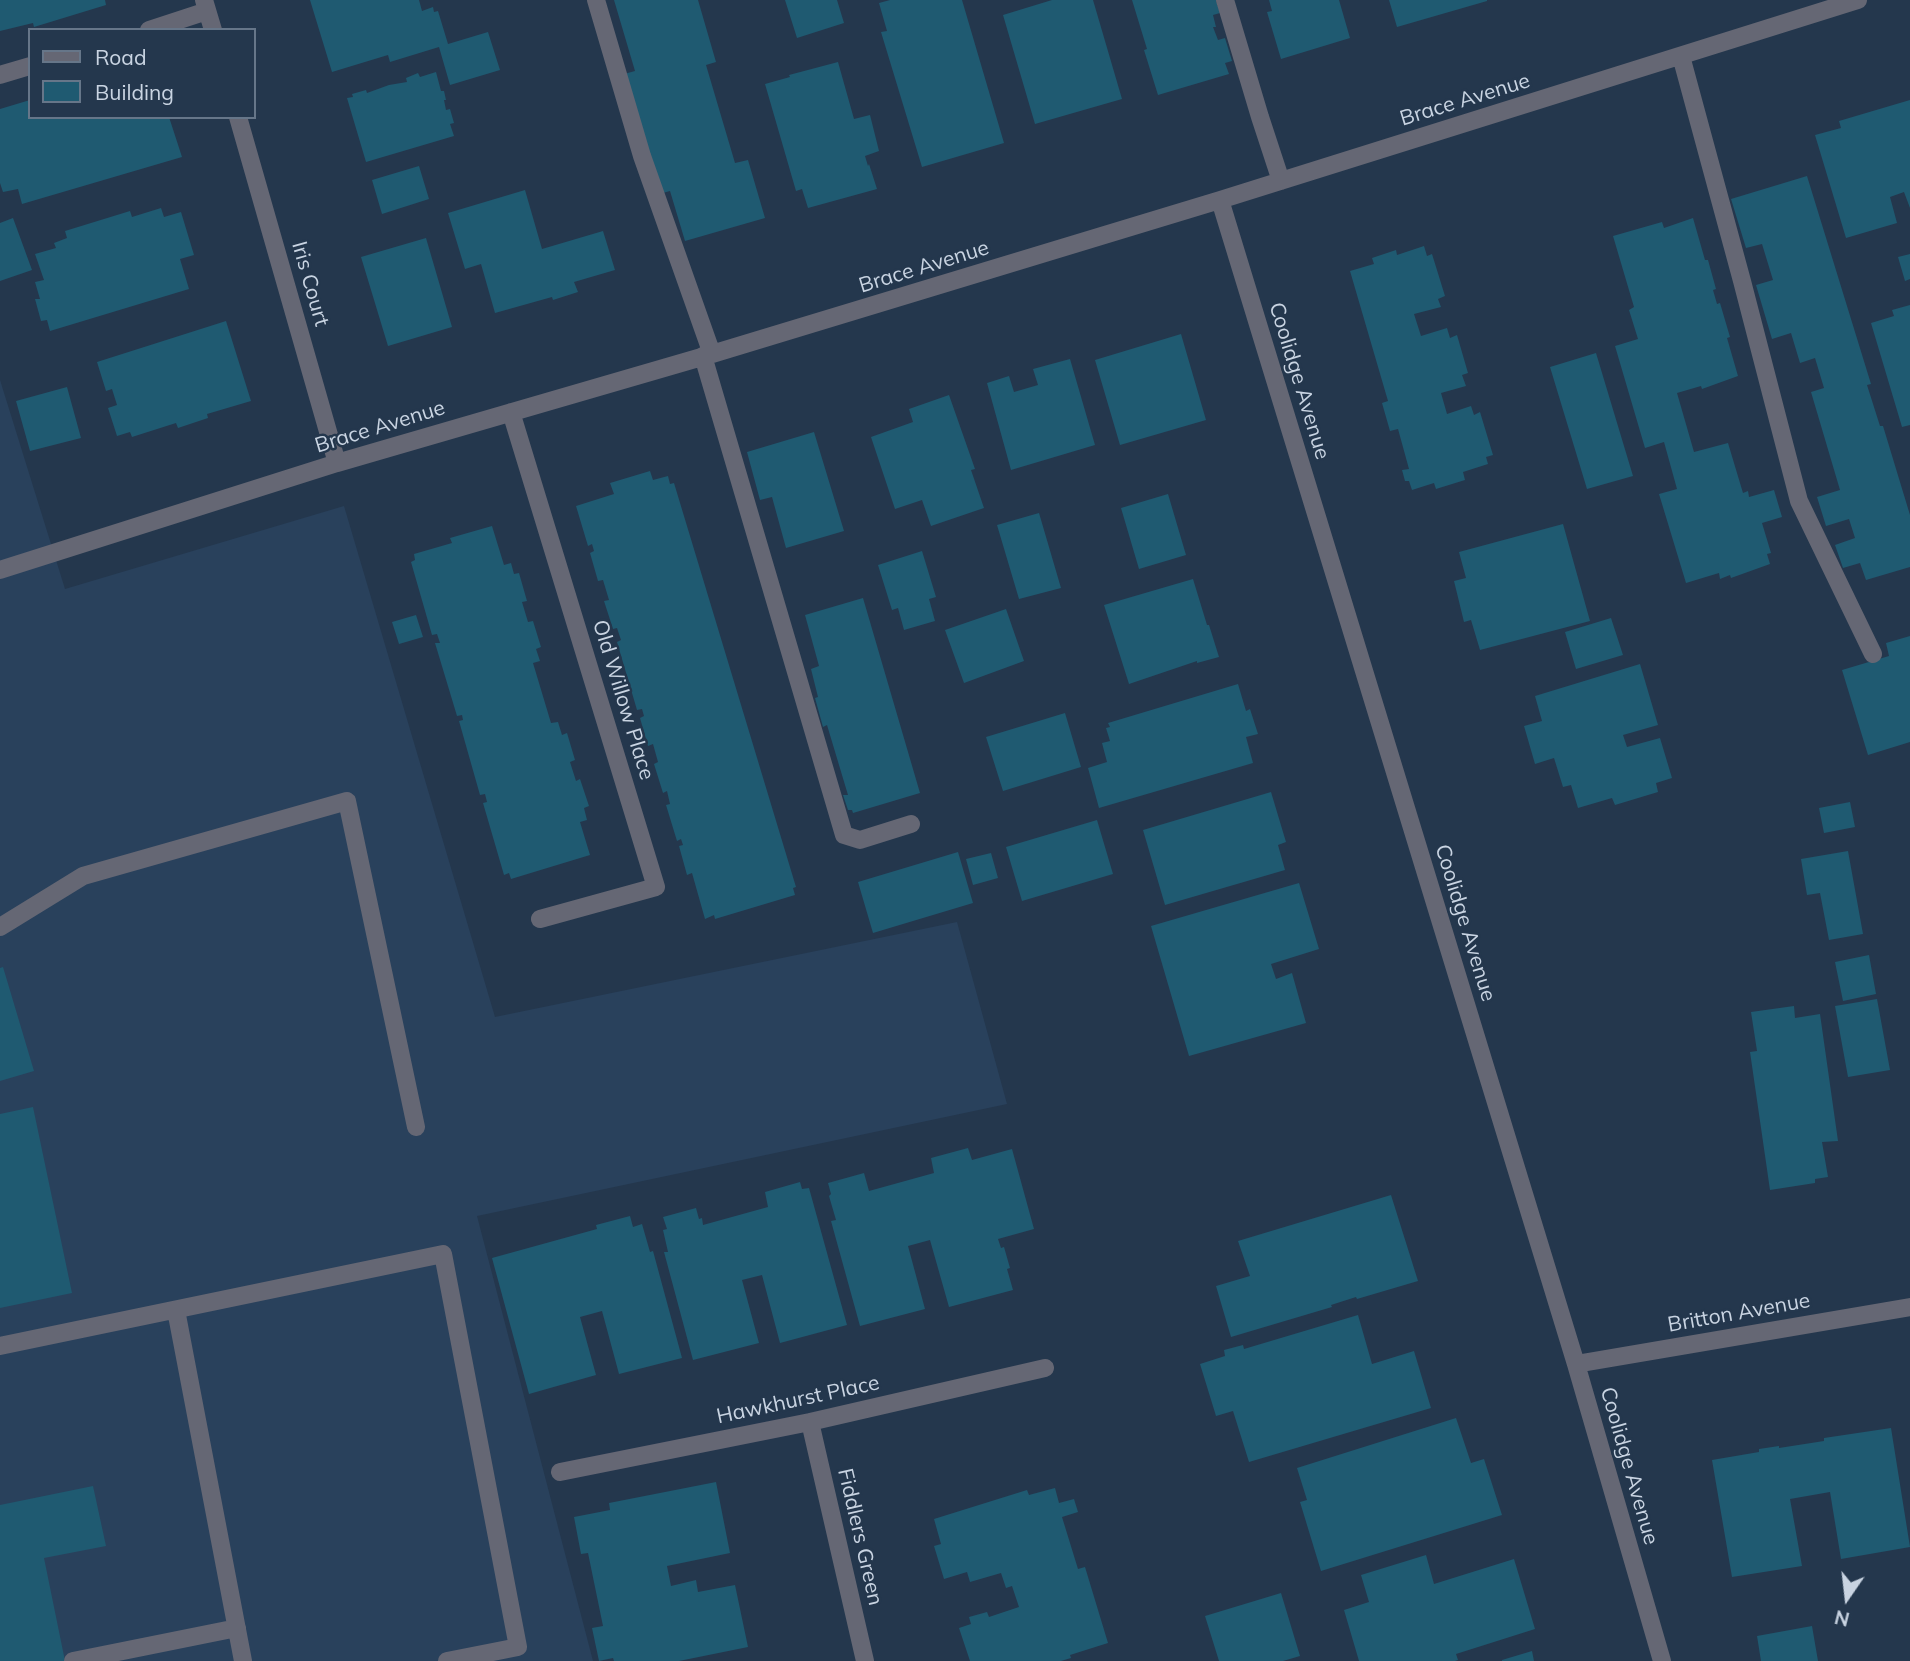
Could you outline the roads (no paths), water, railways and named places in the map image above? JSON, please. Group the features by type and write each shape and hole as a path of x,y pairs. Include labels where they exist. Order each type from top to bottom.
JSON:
{"street":[{"path":"596,0 642,156 707,355 844,835 860,840 911,824"},
{"path":"1225,0 1259,117 1282,181"},
{"name":"Brace Avenue","path":"0,570 337,463 707,355 1282,181 1858,0"},
{"path":"154,28 206,6 212,28"},
{"path":"1681,56 1799,501 1873,654"},
{"path":"0,75 28,67"},
{"name":"Iris Court","path":"239,119 337,463"},
{"name":"Coolidge Avenue","path":"1220,200 1576,1364 1662,1661"},
{"name":"Old Willow Place","path":"511,412 656,887 540,919"},
{"path":"0,927 83,876 347,801 416,1127"},
{"path":"0,1346 443,1254 518,1647 447,1661"},
{"name":"Britton Avenue","path":"1576,1364 1910,1307"},
{"path":"176,1310 243,1661"},
{"name":"Hawkhurst Place","path":"560,1472 810,1422 1045,1368"},
{"name":"Fiddlers Green","path":"810,1422 865,1661"},
{"path":"73,1661 237,1628"}]}
